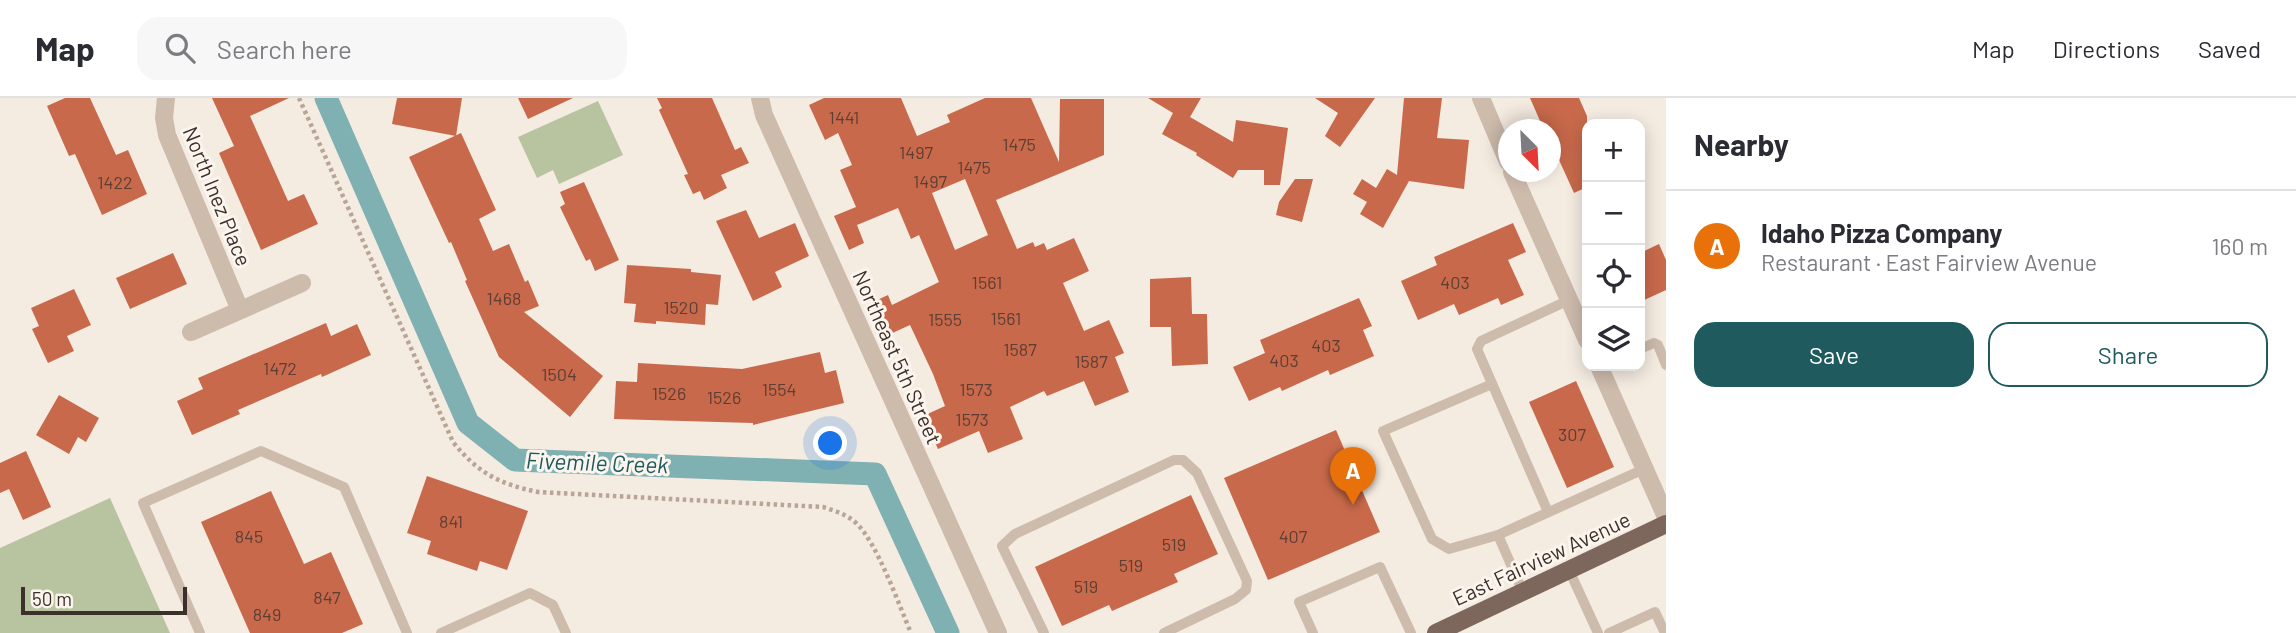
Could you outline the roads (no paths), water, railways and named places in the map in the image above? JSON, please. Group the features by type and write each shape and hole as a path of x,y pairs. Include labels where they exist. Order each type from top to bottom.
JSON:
{"main road":[{"name":"East Fairview Avenue","path":"1436,633 1666,524"}],"street":[{"name":"North Inez Place","path":"166,98 164,118 167,135 240,310"},
{"name":"Northeast 5th Street","path":"760,98 769,127 998,633"},
{"path":"1481,98 1498,138"},
{"path":"1517,182 1582,329"},
{"path":"191,332 302,283"},
{"path":"1602,371 1666,517"}],"lane":[{"path":"1548,512 1477,349 1481,341 1569,300"},
{"path":"1645,347 1658,345 1666,365"},
{"path":"1492,384 1382,431 1432,540 1449,549 1499,535 1644,469"},
{"path":"200,633 143,503 261,451 344,486 407,633"},
{"path":"1044,633 1002,546 1015,534 1174,460 1183,460 1197,473 1247,581 1246,590 1235,599 1164,633"},
{"path":"1499,535 1523,592"},
{"path":"1313,633 1298,603 1380,567 1411,633"},
{"path":"1569,570 1598,633"},
{"path":"440,633 530,593 554,605 566,633"},
{"path":"1609,633 1655,612 1665,633"}],"waterway":[{"name":"Fivemile Creek","path":"326,98 468,423 515,460 875,474 948,633"}],"place":[{"name":"Idaho Pizza Company","path":"1353,505"}]}
